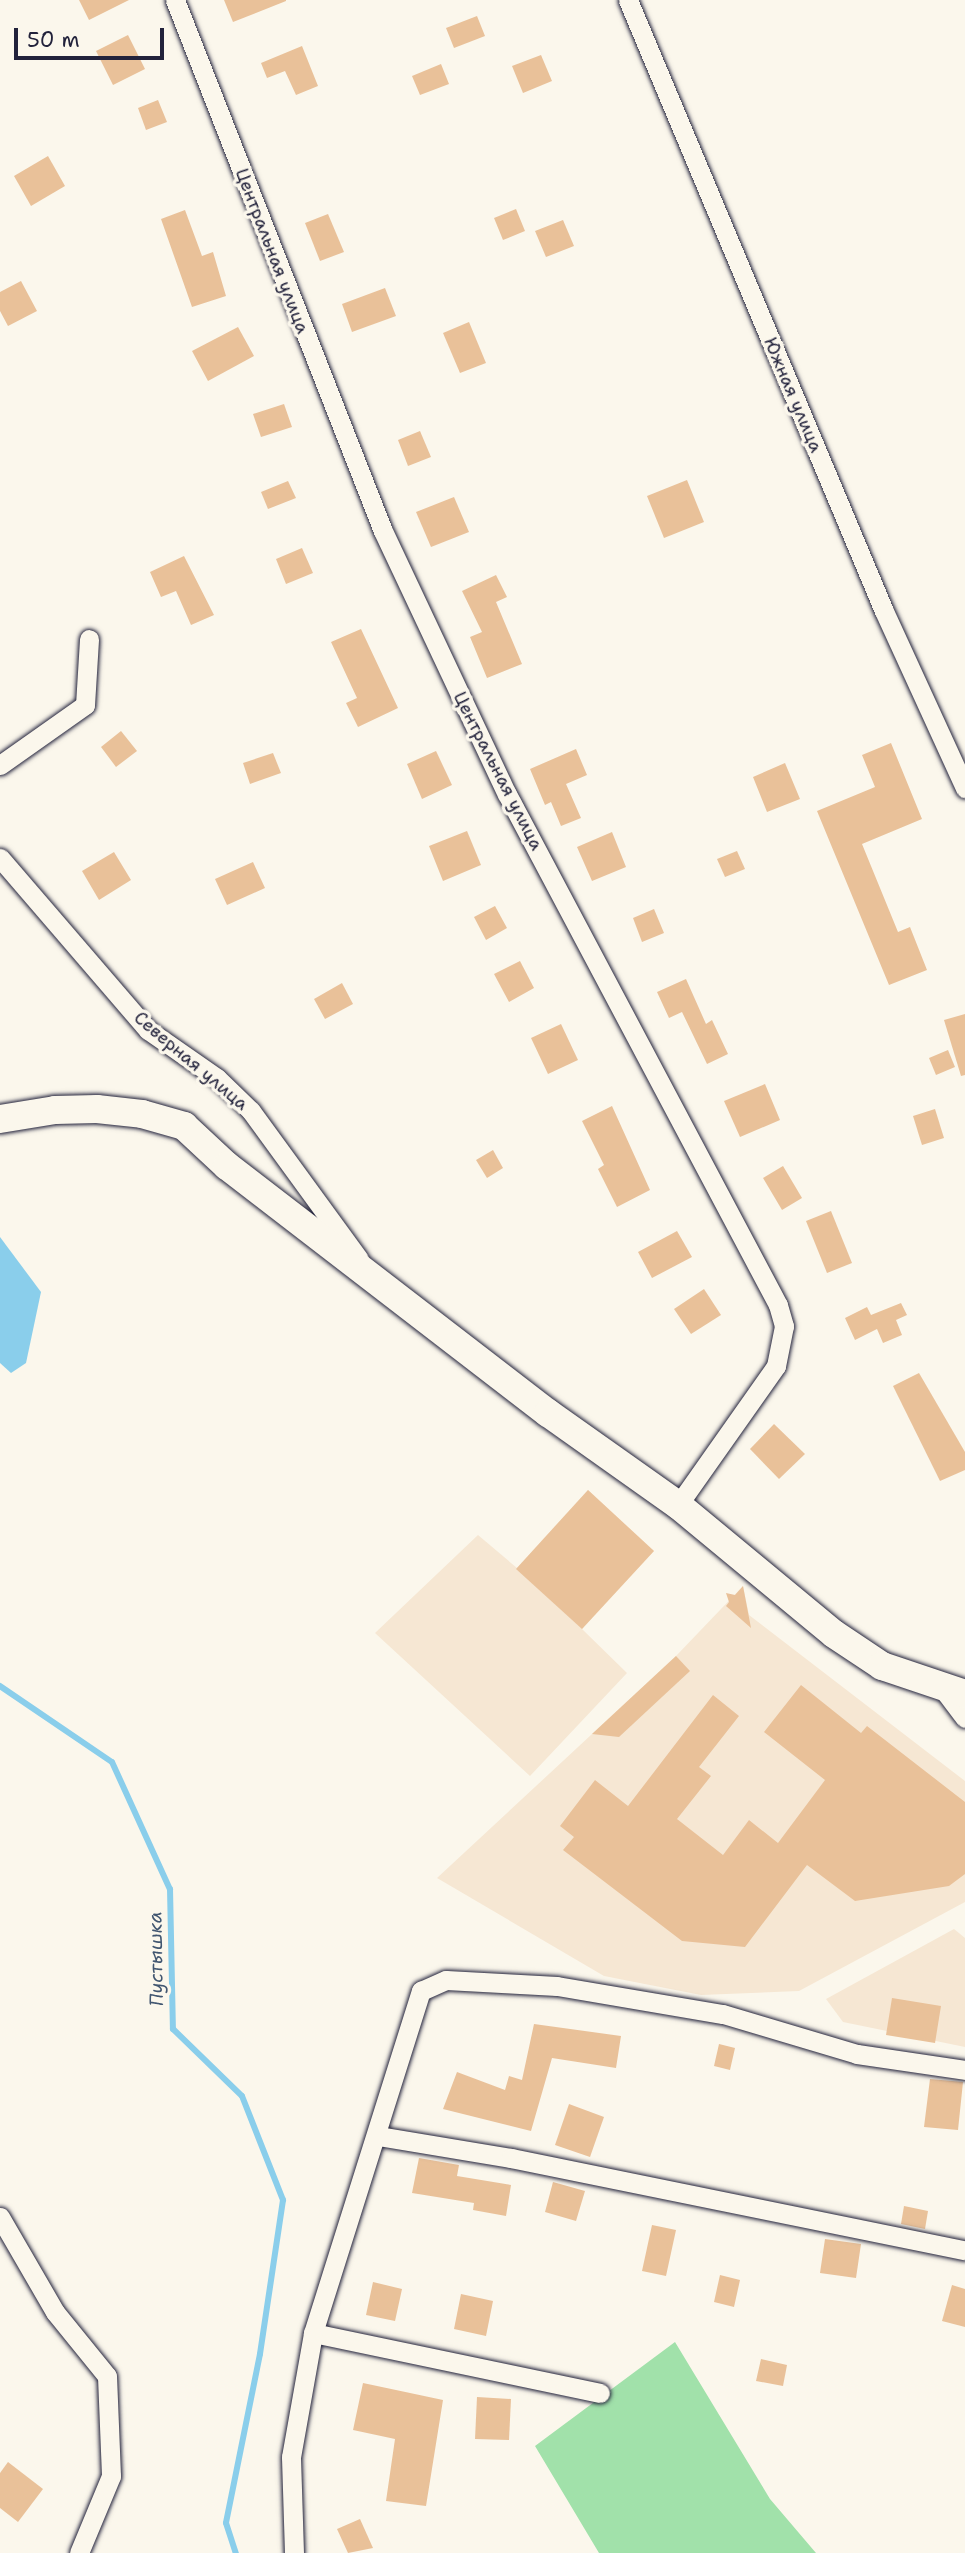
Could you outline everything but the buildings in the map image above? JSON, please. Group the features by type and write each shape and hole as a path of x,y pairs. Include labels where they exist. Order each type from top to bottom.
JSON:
{"main road":[{"path":"0,1119 97,1109 142,1114 184,1126 227,1166 548,1413 678,1505 834,1634 882,1666 954,1691"}],"street":[{"name":"Центральная улица","path":"175,0 394,555 506,794 778,1305 784,1326 776,1366 678,1505"},
{"name":"Южная улица","path":"628,0 884,611 965,788"},
{"path":"0,765 85,705 89,639"},
{"name":"Северная улица","path":"0,858 148,1030 217,1079 251,1111 370,1274"},
{"path":"954,1691 965,1718"},
{"path":"294,2553 291,2457 313,2333 378,2136 421,1991 446,1980 556,1986 723,2014 857,2054 965,2070"},
{"path":"378,2136 511,2158 965,2250"},
{"path":"0,2217 55,2312 107,2376 111,2476 79,2553"},
{"path":"313,2333 600,2393"}],"shaded area":[{"path":"588,1490 654,1551 582,1629 627,1673 530,1776 375,1633 478,1535 517,1568"},
{"path":"743,1586 749,1615 965,1781 965,1902 799,1991 701,1995 604,1976 437,1878 676,1656"},
{"path":"954,1929 965,1938 965,2047 843,2022 826,1999"}],"green space":[{"path":"675,2342 770,2499 816,2553 599,2553 535,2446"}],"water":[{"path":"0,1237 41,1292 26,1363 11,1373 0,1363"}],"waterway":[{"name":"Пустышка","path":"0,1686 112,1762 170,1889 173,2029 242,2096 283,2200 260,2354 226,2523 236,2553"}]}
